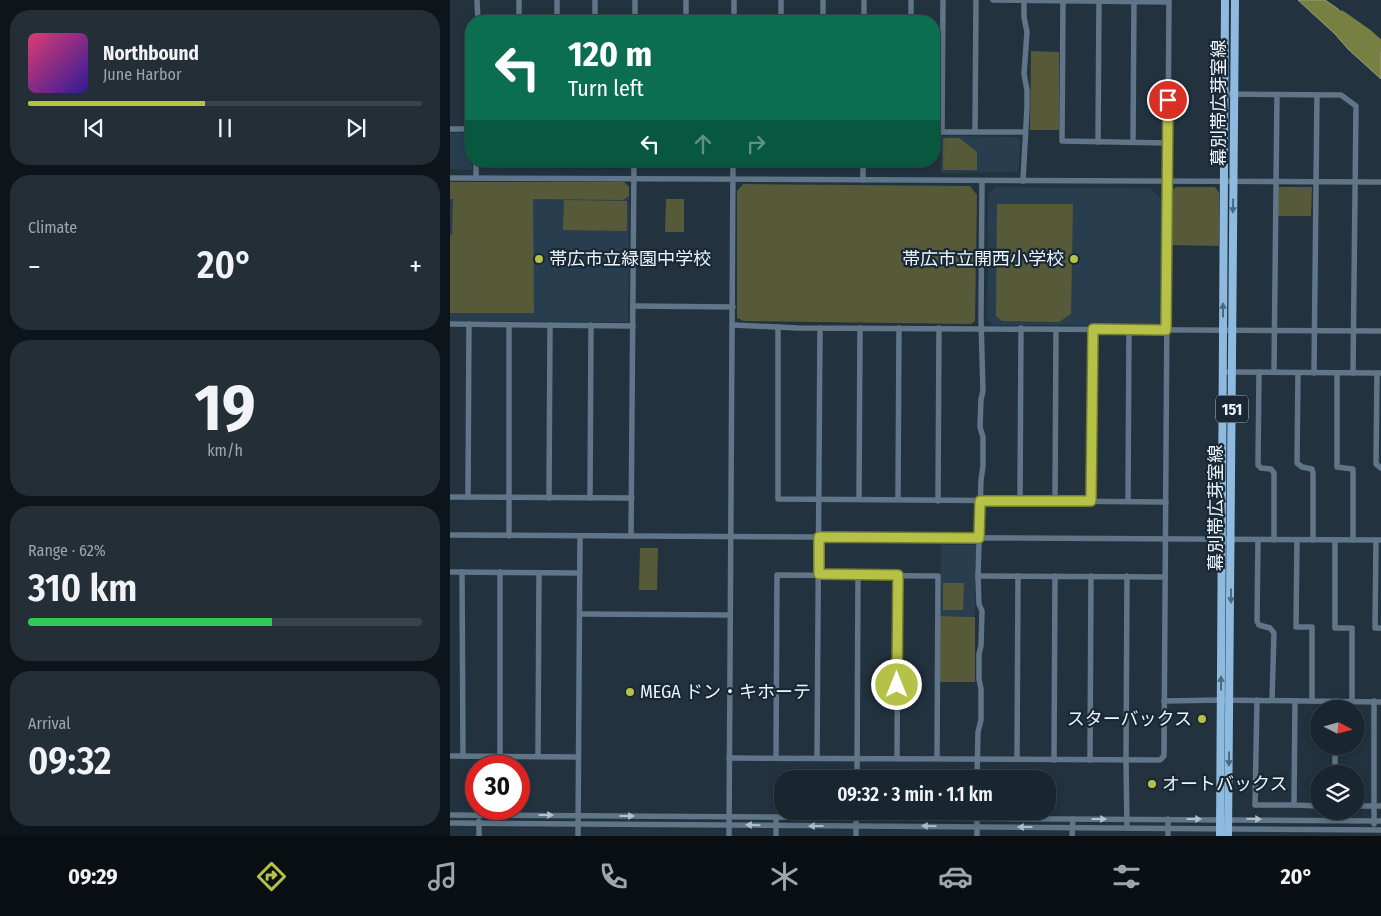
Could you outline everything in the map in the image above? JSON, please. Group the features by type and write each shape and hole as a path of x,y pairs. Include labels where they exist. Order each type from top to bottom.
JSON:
{"main road":[{"name":"幕別帯広芽室線","path":"1225,0 1221,700 1224,819 1228,832"},
{"name":"幕別帯広芽室線","path":"1220,832 1224,819 1230,700 1235,0"}],"street":[{"path":"477,0 478,15"},
{"path":"519,0 519,15"},
{"path":"556,15 557,0"},
{"path":"595,0 595,15"},
{"path":"635,0 635,15"},
{"path":"686,0 686,15"},
{"path":"734,0 734,15"},
{"path":"781,0 781,15"},
{"path":"822,15 823,0"},
{"path":"864,0 864,15"},
{"path":"911,0 911,15"},
{"path":"943,0 942,132 1025,132"},
{"path":"975,132 976,0"},
{"path":"729,758 1160,760 1164,756 1169,1 993,0"},
{"path":"1023,181 1027,107 1027,90 1024,74 1027,32 1024,17 1024,0"},
{"path":"1063,0 1062,141 1168,143"},
{"path":"1098,142 1099,0"},
{"path":"1133,142 1134,1"},
{"path":"1225,94 1342,95 1356,106 1353,373"},
{"path":"1274,372 1277,95"},
{"path":"1314,373 1317,95"},
{"path":"450,129 465,129"},
{"path":"476,167 476,178"},
{"path":"632,536 634,167"},
{"path":"729,836 733,167"},
{"path":"862,180 863,167"},
{"path":"450,178 1381,182"},
{"path":"977,770 978,732 981,720 979,654 982,611 979,604 978,576 983,466 983,437 980,427 983,391 981,350 982,180"},
{"path":"633,306 732,307"},
{"path":"450,324 633,326"},
{"path":"468,497 469,324"},
{"path":"509,325 509,536"},
{"path":"549,498 550,325"},
{"path":"590,498 591,325"},
{"path":"733,326 1381,331"},
{"path":"778,327 778,499 1166,502"},
{"path":"818,758 820,328"},
{"path":"859,500 860,328"},
{"path":"898,500 899,328"},
{"path":"938,501 939,328"},
{"path":"1020,501 1021,328"},
{"path":"1055,500 1056,329"},
{"path":"1091,501 1093,329"},
{"path":"1128,501 1129,330"},
{"path":"1222,372 1379,373 1376,464 1381,468"},
{"path":"1259,372 1258,465 1262,468 1271,469 1274,473 1274,540"},
{"path":"1298,373 1297,463 1302,467 1312,469 1313,473 1312,540"},
{"path":"1337,373 1337,467 1353,469 1353,540"},
{"path":"450,497 632,498"},
{"path":"450,535 1379,540 1375,628 1381,628"},
{"path":"578,836 580,536"},
{"path":"1258,540 1257,621 1259,625 1270,628 1274,634 1272,700"},
{"path":"1297,540 1296,627 1312,627 1312,700"},
{"path":"1336,540 1335,628 1352,628 1352,700"},
{"path":"450,572 579,573"},
{"path":"450,756 463,756 462,572"},
{"path":"500,572 500,755"},
{"path":"538,756 539,572"},
{"path":"776,758 777,575 819,574 938,576 937,758"},
{"path":"857,770 858,575"},
{"path":"897,758 898,575"},
{"path":"978,576 1165,577"},
{"path":"1017,759 1018,576"},
{"path":"1054,760 1055,576"},
{"path":"1090,760 1091,576"},
{"path":"1127,576 1127,828"},
{"path":"580,614 730,615"},
{"path":"1257,700 1255,804 1310,806"},
{"path":"1164,701 1310,701"},
{"path":"1294,701 1294,805"},
{"path":"1365,702 1378,702 1374,830"},
{"path":"530,756 578,757"},
{"path":"1365,806 1381,806"},
{"path":"450,815 465,815"},
{"path":"530,815 774,817"},
{"path":"1056,818 1381,821"},
{"path":"1072,836 1073,819"},
{"path":"1168,819 1168,836"},
{"path":"479,820 479,836"},
{"path":"776,820 776,836"},
{"path":"856,820 856,836"},
{"path":"978,820 978,836"},
{"path":"1279,836 1280,820"},
{"path":"1358,833 1359,821"},
{"path":"450,823 1168,828 1220,832 1279,828 1358,833 1381,830"}],"shaded area":[{"path":"1298,0 1325,0 1338,9 1381,53 1381,79 1348,49 1335,34"},
{"path":"1031,51 1059,52 1059,130 1030,130"},
{"path":"450,133 465,133 465,167 472,167 472,170 450,169"},
{"path":"941,136 1017,137 1020,139 1019,169 1017,172 941,173"},
{"path":"943,138 959,138 977,152 977,170 943,170"},
{"name":"帯広市立緑園中学校","path":"450,182 624,182 629,187 628,322 450,321"},
{"path":"450,182 624,182 629,187 629,196 623,200 533,199 534,313 450,313 450,235 452,235 453,199 450,199"},
{"path":"743,184 970,186 977,195 975,321 971,324 744,321 737,318 737,191"},
{"name":"帯広市立開西小学校","path":"995,187 1150,188 1161,199 1161,321 1158,325 992,325 987,319 988,195"},
{"path":"1176,187 1215,187 1219,193 1219,246 1171,245 1172,191"},
{"path":"1278,187 1312,187 1311,216 1278,216"},
{"path":"666,199 684,199 684,232 665,232"},
{"path":"564,200 627,201 627,231 563,230"},
{"path":"997,204 1073,204 1071,314 1059,322 1002,321 996,316"},
{"path":"941,545 976,545 975,617 940,616"},
{"path":"640,548 658,548 657,590 639,590"},
{"path":"943,583 964,583 963,610 943,610"},
{"path":"940,616 975,617 975,682 940,682"}],"waterway":[{"path":"1341,16 1368,35 1381,47"}],"place":[{"name":"帯広市立緑園中学校","path":"539,259"},
{"name":"帯広市立開西小学校","path":"1074,259"},
{"name":"MEGA ドン・キホーテ","path":"630,692"},
{"name":"スターバックス","path":"1202,719"},
{"name":"オートバックス","path":"1152,784"}],"route":[{"path":"897,685 898,575 819,574 819,537 979,538 980,501 1091,501 1093,329 1166,330 1168,100"}]}
